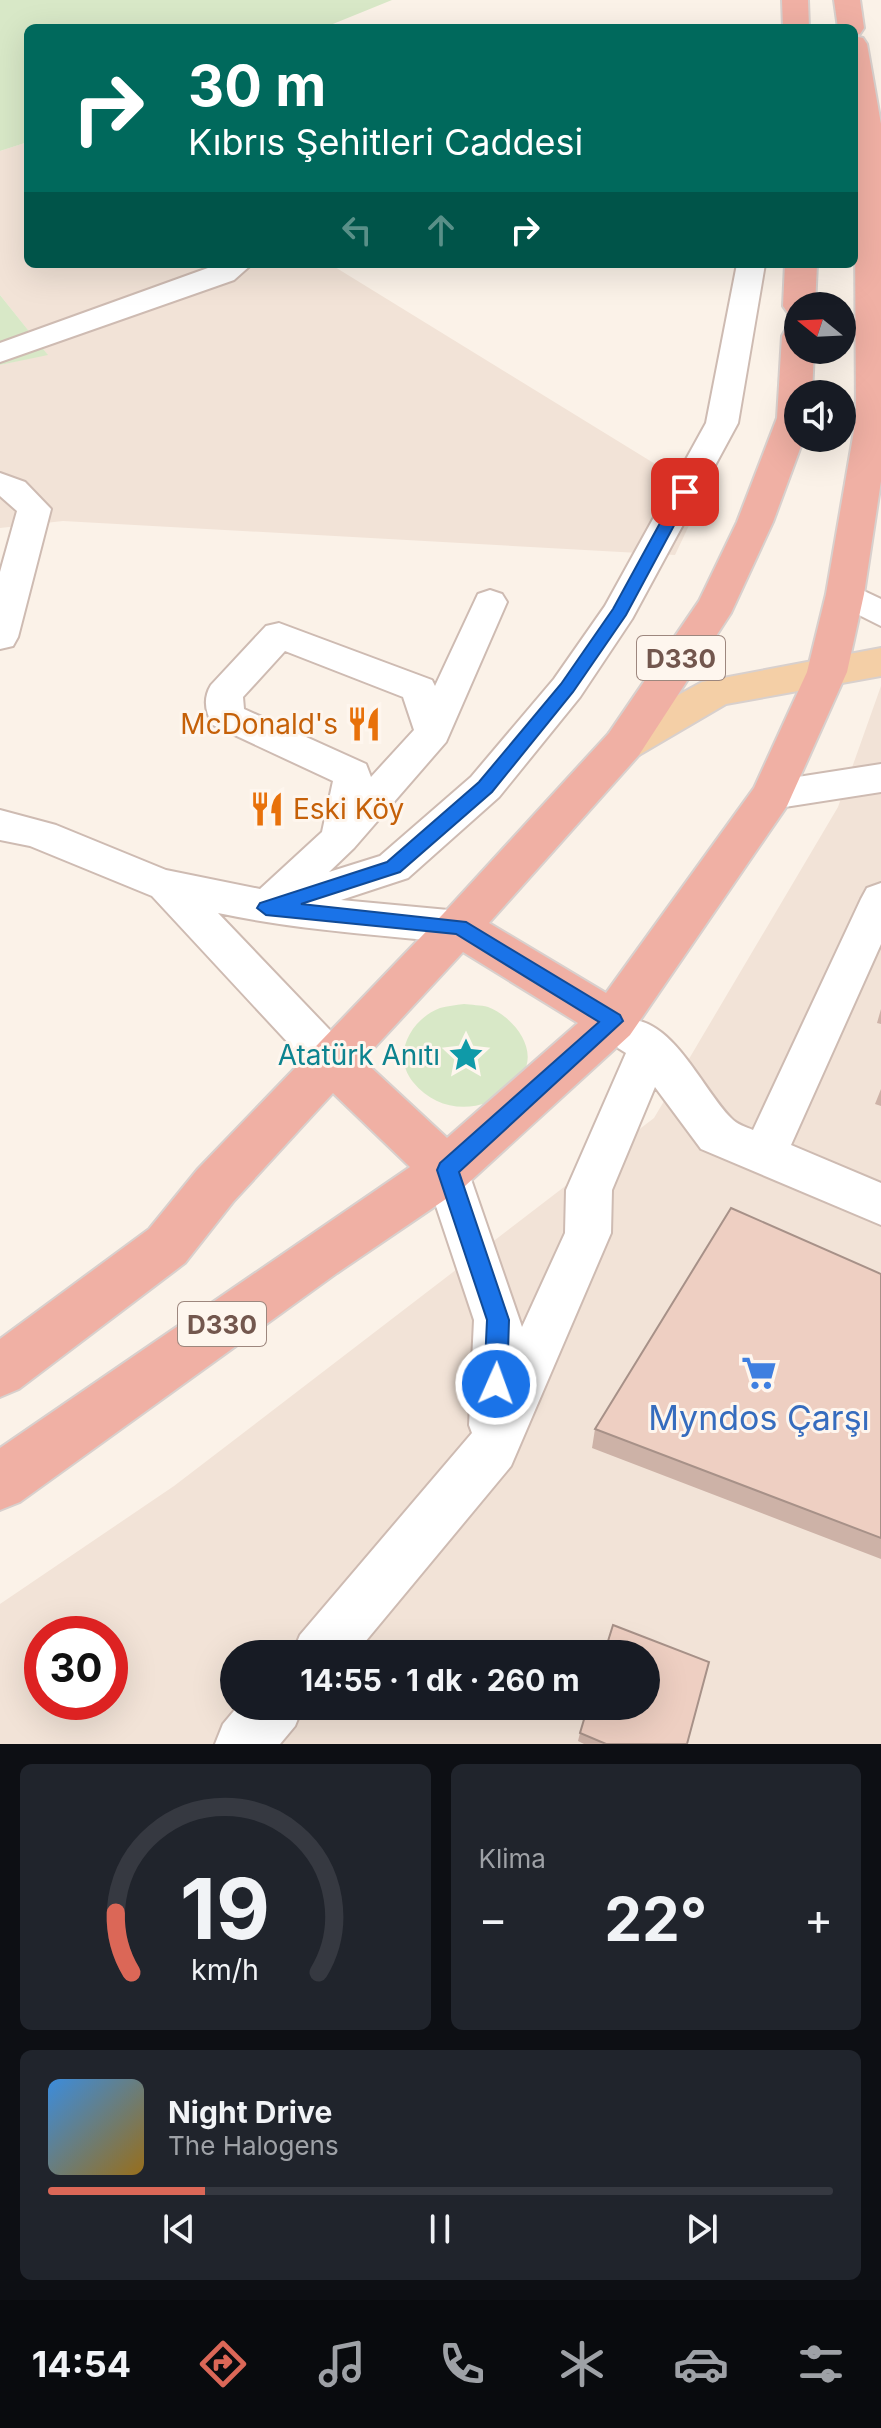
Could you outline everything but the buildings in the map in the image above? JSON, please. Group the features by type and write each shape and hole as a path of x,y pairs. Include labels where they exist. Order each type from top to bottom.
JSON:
{"highway":[{"path":"795,0 796,24"},
{"path":"847,0 850,24"},
{"name":"D330","path":"0,1482 319,1256 447,1170 632,1034 772,795 827,672 863,604 873,419 871,150 858,69"},
{"path":"800,292 801,268"},
{"name":"D330","path":"0,1371 167,1246 215,1186 459,927 624,744 717,604 755,522 794,418 797,364"},
{"path":"459,927 632,1034"},
{"path":"333,1062 447,1170"}],"main road":[{"path":"624,744 716,692 881,662"}],"street":[{"path":"0,353 224,274 232,268"},
{"path":"266,908 394,867 485,787 567,688 620,611 722,423 750,268"},
{"path":"0,483 13,489 34,509 0,637"},
{"path":"266,908 340,838 433,733 490,602"},
{"path":"340,838 353,774 226,716 224,694 279,635 419,689 433,733"},
{"path":"772,795 881,778"},
{"path":"0,825 28,829 166,885 266,908 459,927"},
{"path":"166,885 333,1062"},
{"path":"764,1155 881,899"},
{"path":"632,1034 717,1135 881,1204"},
{"path":"331,1640 493,1448 588,1233 589,1190 632,1034"},
{"path":"447,1170 498,1320 493,1448"},
{"path":"243,1744 263,1720"}],"shaded area":[{"path":"24,143 24,268 337,268 704,494 675,555 63,521 0,528 0,365 47,354 0,295 0,151"},
{"path":"881,686 881,1744 0,1744 0,1604 174,1486 654,1118 838,807"}],"green space":[{"path":"0,0 392,0 333,24 24,24 24,143 0,151"},
{"path":"0,295 48,355 0,365"},
{"path":"464,1004 488,1007 506,1018 521,1035 528,1055 522,1075 511,1088 484,1104 469,1107 439,1102 425,1094 413,1082 404,1061 407,1039 420,1020 440,1008"}],"place":[{"name":"McDonald's","path":"364,724"},
{"name":"Eski Köy","path":"267,809"},
{"name":"Atatürk Anıtı","path":"466,1055"},
{"name":"Myndos Çarşı","path":"759,1373"}],"route":[{"path":"496,1384 498,1320 447,1170 613,1021 459,927 266,908 394,867 485,787 567,688 620,611 685,492"}]}
